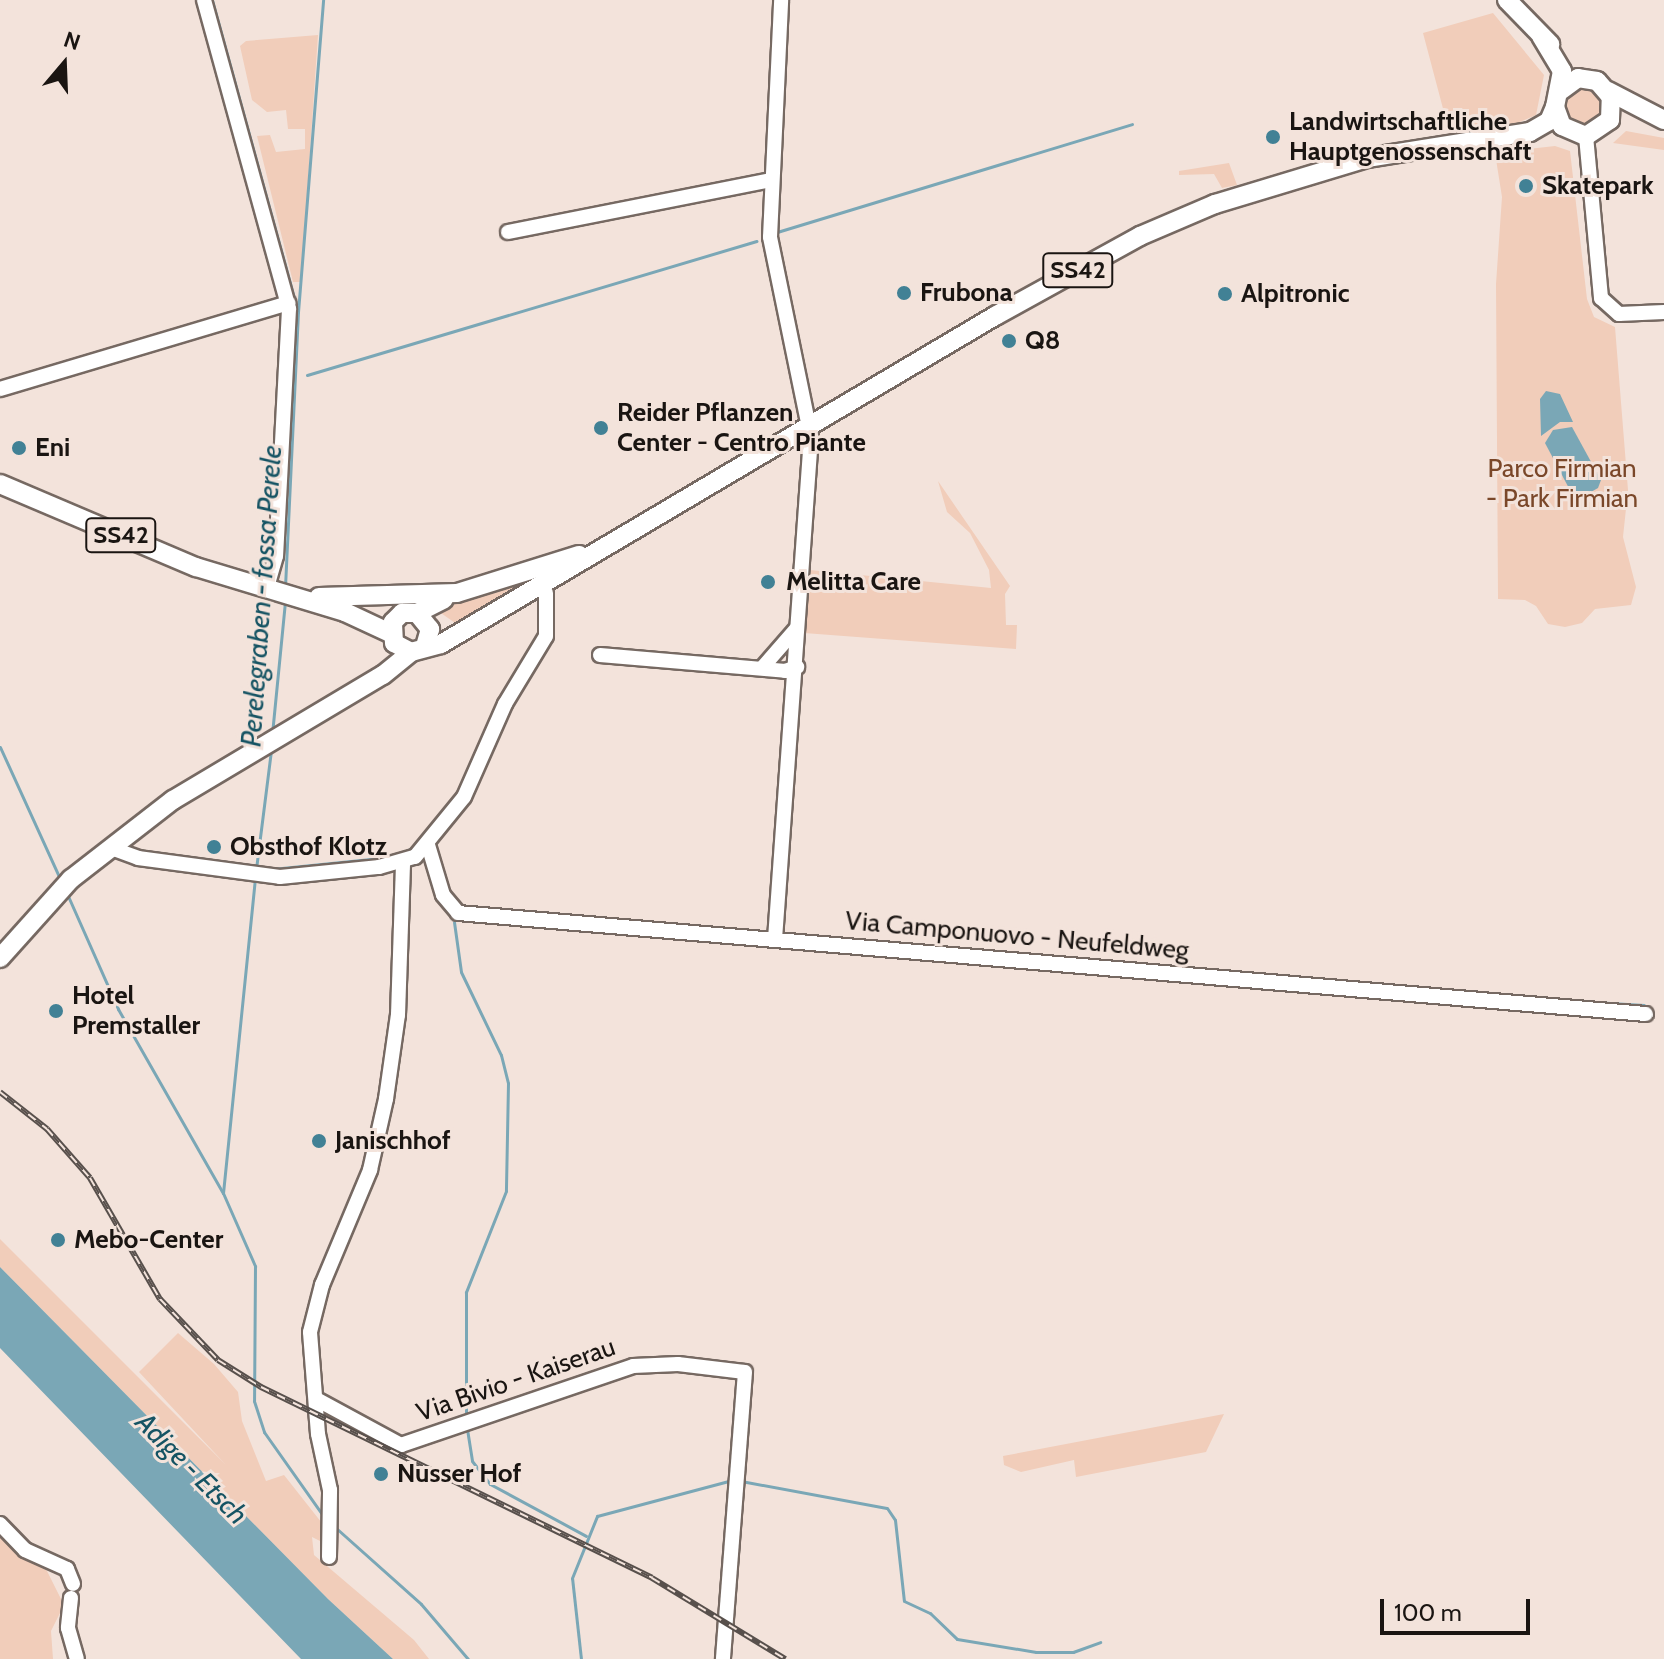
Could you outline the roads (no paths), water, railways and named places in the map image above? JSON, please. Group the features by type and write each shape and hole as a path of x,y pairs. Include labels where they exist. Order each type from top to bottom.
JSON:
{"main road":[{"path":"1507,0 1541,36 1591,79 1664,120"},
{"path":"1541,36 1561,66 1557,100 1562,126 1586,136 1610,120 1631,113 1664,120"},
{"path":"1557,100 1572,80 1591,79"},
{"path":"1608,91 1610,120"},
{"name":"SS42","path":"1508,137 1543,126 1557,100"},
{"name":"SS42","path":"0,484 196,567 290,594 393,629 418,649 441,644 588,553 1007,309 1140,236 1215,204 1367,158 1508,137 1586,136"},
{"name":"SS42","path":"393,629 457,593 588,553"},
{"name":"SS42","path":"290,594 457,593"},
{"path":"0,958 71,879 173,800 368,684 418,649 429,625 417,613"},
{"path":"368,684 393,629"}],"street":[{"path":"204,0 288,303 276,556 290,594"},
{"path":"776,935 797,667 796,629 810,426 770,237 770,180 781,0"},
{"path":"1586,136 1601,298 1619,314 1664,312"},
{"path":"508,232 770,180"},
{"path":"0,389 288,303"},
{"path":"111,848 138,858 254,876 403,862 428,845 464,797 505,704 546,636 546,593"},
{"path":"762,668 796,629"},
{"path":"600,655 762,668 797,667"},
{"name":"Via Camponuovo - Neufeldweg","path":"428,845 443,895 458,913 776,935 1646,1014"},
{"path":"329,1557 332,1511 310,1346 314,1312 370,1170 394,1054 403,862"},
{"name":"Via Bivio - Kaiserau","path":"316,1399 401,1445 633,1366 678,1364 745,1372 723,1659"},
{"path":"0,1524 25,1550 67,1569 72,1591 68,1628 77,1659"}],"water":[{"path":"1546,391 1560,394 1573,422 1560,422 1541,436 1540,399"},
{"path":"1572,427 1601,480 1598,488 1584,496 1572,494 1545,443 1553,430"},
{"name":"Adige - Etsch","path":"0,1267 328,1599 393,1659 301,1659 0,1348"}],"waterway":[{"path":"212,0 297,308"},
{"name":"Perelegraben - fossa Perele","path":"285,587 298,312 323,0"},
{"path":"777,232 1132,124"},
{"path":"307,375 756,241"},
{"name":"Perelegraben - fossa Perele","path":"272,734 285,602"},
{"path":"0,747 61,881"},
{"name":"Perelegraben - fossa Perele","path":"256,869 271,750"},
{"path":"401,854 415,846"},
{"path":"272,869 390,857"},
{"name":"Perelegraben - fossa Perele","path":"223,1193 255,877"},
{"path":"68,896 118,1009 223,1193 255,1266 254,1401 264,1432 324,1517"},
{"path":"454,922 461,972 501,1055 508,1083 506,1191 466,1292 466,1418"},
{"path":"756,931 772,933"},
{"path":"780,933 800,935"},
{"path":"1210,970 1235,972"},
{"path":"1560,1000 1644,1005"},
{"path":"467,1429 472,1461 490,1484 586,1536"},
{"path":"581,1659 572,1578 597,1516 732,1480"},
{"path":"741,1481 887,1508 895,1520 904,1601 930,1613 957,1639 1036,1652 1073,1652 1100,1642"},
{"path":"336,1528 421,1604 468,1659"}],"railway":[{"path":"0,1092 47,1129 90,1178 160,1299 218,1360 261,1387 652,1578 785,1659"}],"place":[{"name":"Landwirtschaftliche Hauptgenossenschaft","path":"1273,137"},
{"name":"Skatepark","path":"1526,186"},
{"name":"Frubona","path":"904,293"},
{"name":"Alpitronic","path":"1225,294"},
{"name":"Q8","path":"1009,341"},
{"name":"Reider Pflanzen Center - Centro Piante","path":"601,428"},
{"name":"Eni","path":"19,448"},
{"name":"Melitta Care","path":"768,582"},
{"name":"Obsthof Klotz","path":"214,847"},
{"name":"Hotel Premstaller","path":"56,1011"},
{"name":"Janischhof","path":"319,1141"},
{"name":"Mebo-Center","path":"58,1240"},
{"name":"Nusser Hof","path":"381,1474"}],"park label":[{"name":"Parco Firmian - Park Firmian","path":"1562,484"}]}
